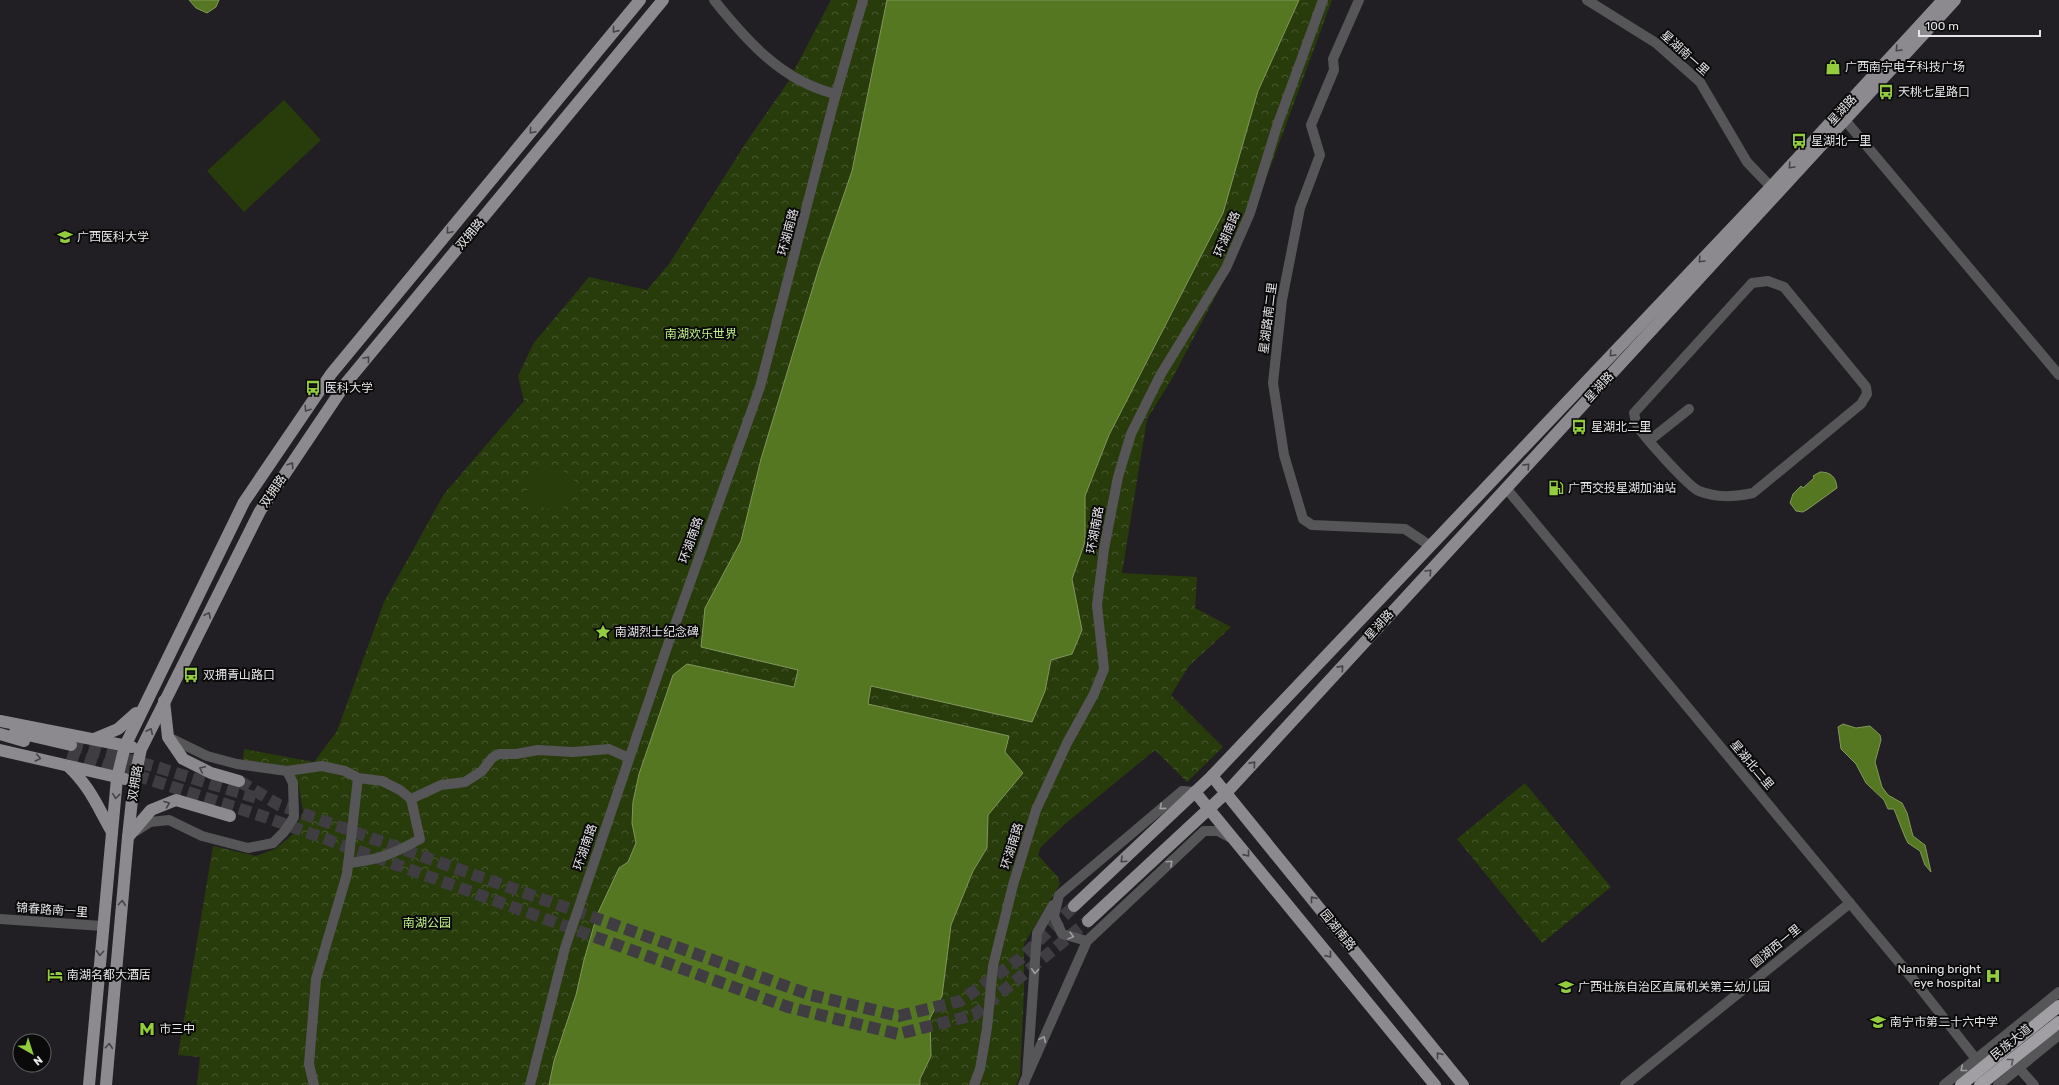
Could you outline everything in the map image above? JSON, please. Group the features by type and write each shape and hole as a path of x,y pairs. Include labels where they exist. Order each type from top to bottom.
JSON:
{"highway":[{"name":"民族大道","path":"1961,1085 2002,1045 2059,1006"},
{"name":"民族大道","path":"1980,1085 2059,1022"}],"main road":[{"name":"双拥路","path":"89,1085 102,926 117,778 125,746 143,706 244,502 331,374 640,0"},
{"name":"双拥路","path":"106,1085 128,836 134,781 141,749 260,511 346,383 663,0"},
{"name":"星湖路","path":"1074,906 1212,776 1429,545 1770,187 1943,0"},
{"name":"星湖路","path":"1088,921 1227,792 1955,0"},
{"path":"164,701 168,737 183,759 210,773 239,781"},
{"path":"94,739 118,729 143,706"},
{"path":"0,720 141,749"},
{"path":"0,728 68,754 117,778 134,781"},
{"path":"0,734 68,754 92,793 112,832"},
{"path":"0,750 68,754"},
{"name":"园湖南路","path":"1212,776 1227,792 1464,1085"},
{"name":"园湖南路","path":"1195,792 1210,808 1435,1085"},
{"path":"128,836 151,810 176,800 230,816"}],"street":[{"path":"714,0 760,53 797,79 820,90 836,94"},
{"name":"环湖南路","path":"530,1085 565,948 629,758 760,387 836,94 863,0"},
{"name":"环湖南路","path":"974,1085 980,1069 987,1028 993,966 1011,893 1036,810 1067,743 1094,694 1104,669 1097,604 1104,549 1118,477 1131,434 1161,374 1199,315 1229,262 1250,213 1276,126 1323,0"},
{"name":"星湖路南二里","path":"1359,0 1333,58 1334,70 1311,125 1320,155 1300,208 1282,300 1273,383 1284,454 1303,519 1312,525 1406,529 1429,545"},
{"name":"星湖南一里","path":"1587,0 1656,43 1700,82 1748,162 1770,187"},
{"path":"1845,120 2059,375"},
{"path":"1768,280 1784,287 1866,387 1866,394 1861,404 1753,493 1734,497 1714,496 1697,491 1684,480 1650,440 1637,425 1634,412 1752,283 1768,280"},
{"path":"1650,440 1689,409"},
{"name":"星湖北二里","path":"1506,488 1850,903 1976,1059"},
{"path":"168,737 215,758 237,764 287,771 322,766 345,771 358,778 382,781 400,790 411,799 420,839 392,855 369,861 348,863"},
{"path":"411,799 441,785 465,782 482,771 492,758 499,754 516,754 538,750 573,752 609,749 629,758"},
{"path":"128,836 150,822 168,820 202,836 248,848 273,843 284,832 294,817 293,783 287,771"},
{"path":"314,1085 309,1064 316,979 346,874 358,778"},
{"path":"1027,1075 1037,933 1058,895 1182,791 1195,792"},
{"path":"1023,1085 1087,941 1204,832 1218,831 1235,840"},
{"path":"1058,895 1054,916 1062,934 1087,941"},
{"name":"圆湖西一里","path":"1625,1085 1850,903"},
{"name":"锦春路南一里","path":"0,919 102,926"},
{"path":"1944,1085 1976,1059 2002,1045 2059,992"},
{"path":"1998,1085 2059,1036"},
{"path":"2019,1068 2034,1085"}],"green space":[{"name":"南湖公园","path":"831,0 887,0 852,171 819,267 761,459 741,541 705,608 701,647 799,670 794,687 687,664 673,675 639,774 633,802 632,823 636,843 628,862 597,915 576,995 554,1061 549,1085 197,1085 200,1057 178,1055 213,846 256,856 275,849 292,835 303,812 298,781 243,759 244,749 314,762 337,731 384,602 444,494 524,401 518,376 533,344 589,277 647,290 669,264 747,141 788,82"},
{"path":"1299,0 1332,0 1253,214 1226,276 1173,377 1147,419 1122,573 1197,577 1195,608 1231,627 1189,666 1171,695 1223,747 1187,782 1155,750 1065,824 1041,847 1038,855 1058,877 1060,884 1024,944 1024,991 1020,1076 1016,1085 920,1085 920,1079 931,1056 930,1018 942,996 951,925 973,871 987,848 988,815 1023,773 1005,752 1008,736 868,704 871,686 1045,691 1051,660 1072,654 1082,630 1072,579 1085,542 1085,496 1109,435 1223,213 1257,91"},
{"path":"284,100 321,140 244,212 207,171"},
{"path":"539,462 576,476 561,513 523,501"},
{"path":"1525,783 1611,887 1542,943 1457,839"}],"shaded area":[{"path":"189,0 219,0 216,7 207,13 196,8"},
{"path":"887,0 1299,0 1258,91 1223,213 1109,435 1085,496 1085,542 1072,579 1082,630 1072,654 1051,660 1045,691 1032,722 871,686 868,704 1009,736 1005,752 1023,773 988,815 987,848 973,871 951,925 942,996 930,1018 931,1056 920,1079 920,1085 549,1085 554,1061 576,995 597,915 619,868 628,862 636,843 632,823 633,802 639,774 673,675 687,664 794,687 798,670 701,647 705,608 741,541 761,459 819,267 852,171"},
{"path":"1820,472 1830,474 1834,478 1837,488 1803,512 1796,511 1790,503 1793,494 1801,486 1803,488 1814,478 1813,476"},
{"path":"1843,724 1856,728 1870,726 1880,735 1881,740 1875,762 1882,787 1888,795 1902,803 1907,813 1913,836 1925,845 1931,872 1925,865 1920,851 1908,843 1894,809 1888,809 1884,800 1866,783 1856,764 1841,749 1838,727"}],"tunnel":[{"path":"71,745 153,766 260,799"},
{"path":"68,753 265,817 788,1007 898,1034 974,1015 1088,921"},
{"path":"239,781 279,805 811,995 899,1016 960,1001 1021,958 1074,906"}],"place":[{"name":"广西南宁电子科技广场","path":"1833,67"},
{"name":"天桃七星路口","path":"1886,92"},
{"name":"星湖北一里","path":"1799,141"},
{"name":"广西医科大学","path":"65,237"},
{"name":"医科大学","path":"313,388"},
{"name":"星湖北二里","path":"1579,427"},
{"name":"广西交投星湖加油站","path":"1556,488"},
{"name":"南湖烈士纪念碑","path":"603,632"},
{"name":"双拥青山路口","path":"191,675"},
{"name":"南湖名都大酒㕆","path":"55,975"},
{"name":"Nanning bright eye hospital","path":"1993,976"},
{"name":"广西壮族自治区直属机关第三幼儿园","path":"1566,987"},
{"name":"南宁市第二十六中学","path":"1878,1022"},
{"name":"市三中","path":"147,1029"}],"park label":[{"name":"南湖欢乐世界","path":"701,334"}]}
